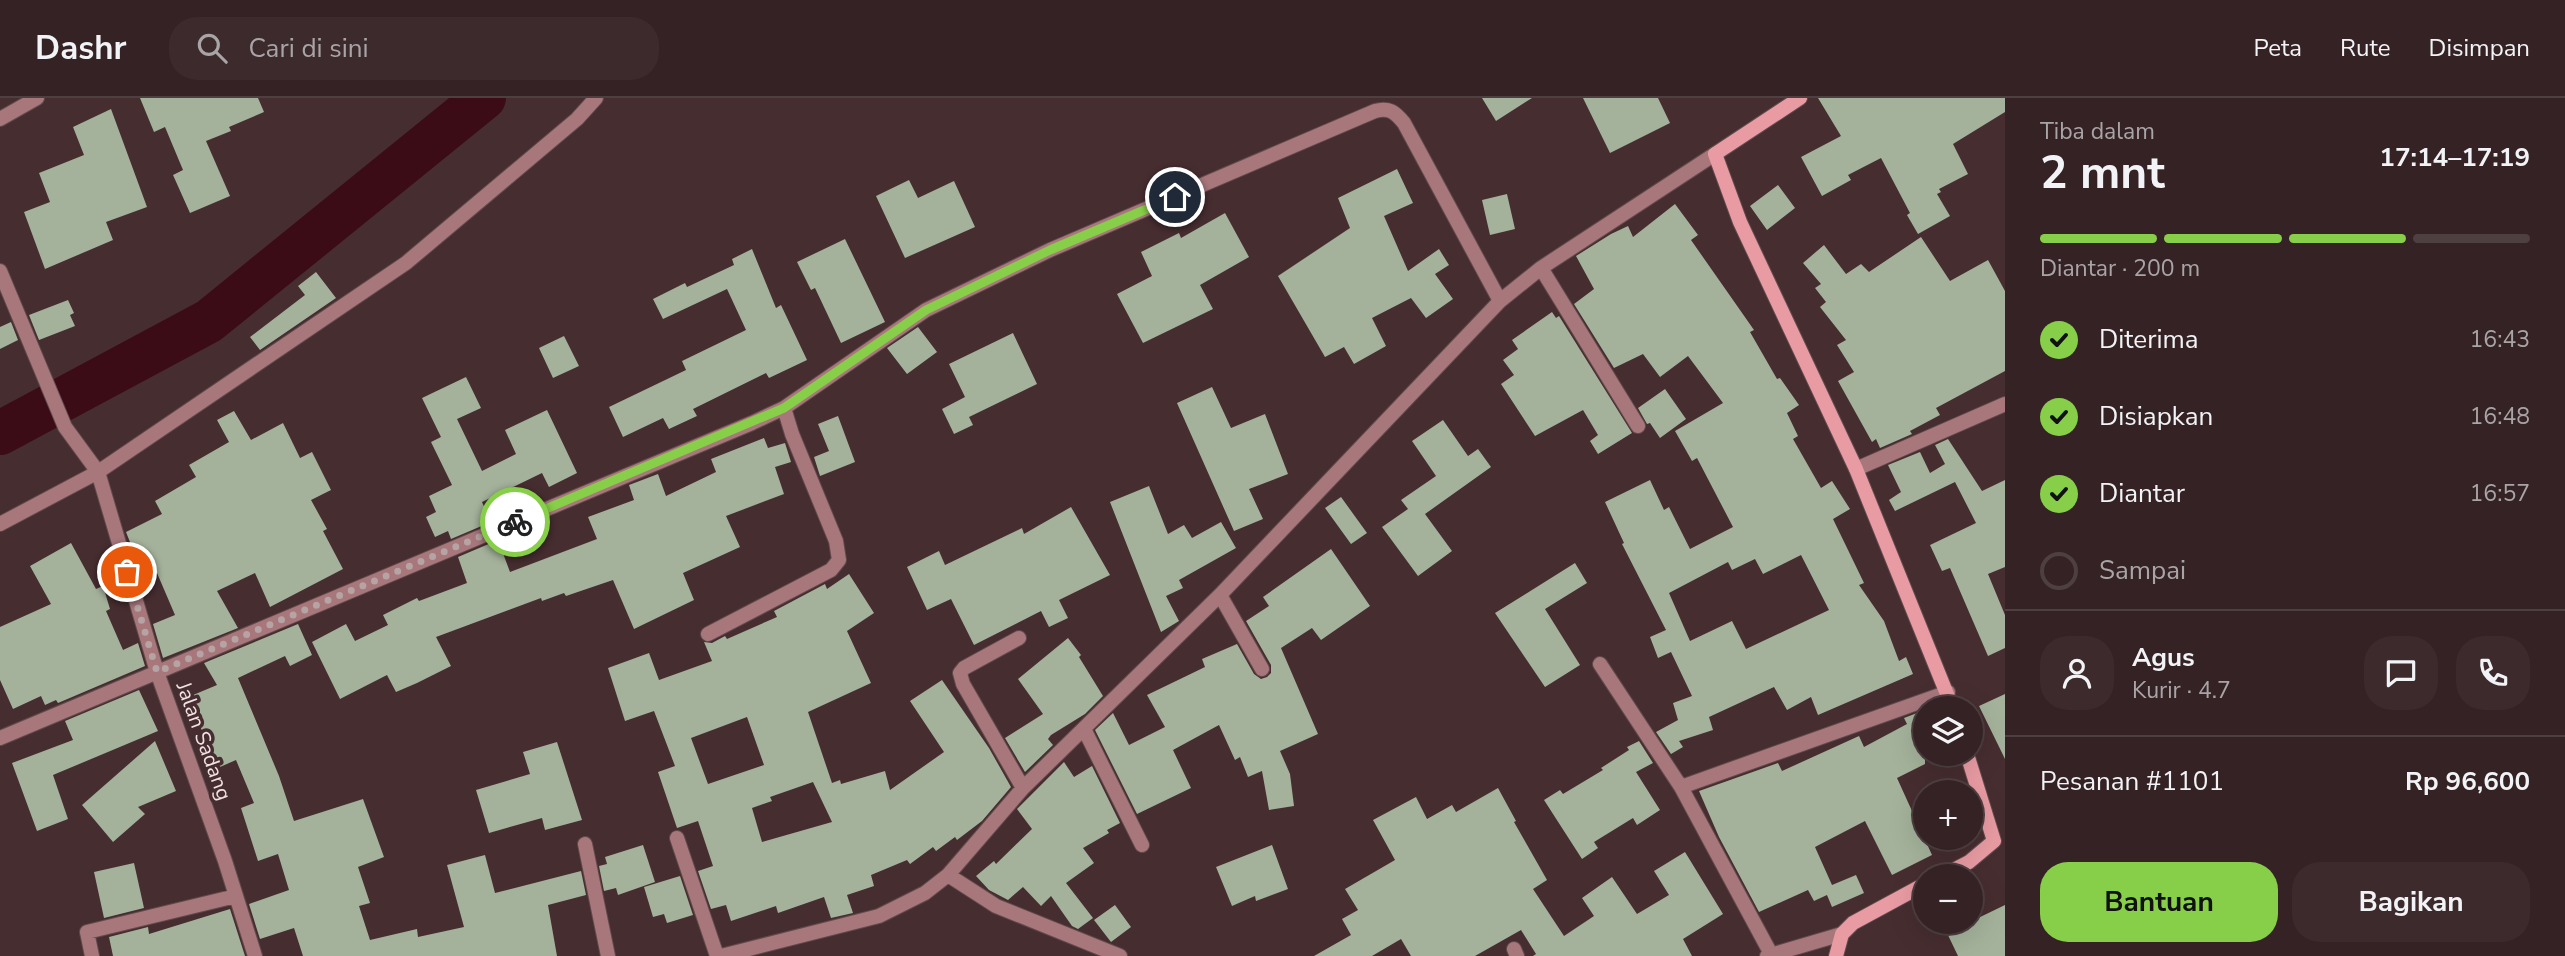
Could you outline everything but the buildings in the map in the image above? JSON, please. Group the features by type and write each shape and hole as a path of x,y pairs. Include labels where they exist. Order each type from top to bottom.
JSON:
{"street":[{"path":"0,119 37,98"},
{"path":"0,524 98,472 406,263 577,119 596,98"},
{"path":"677,838 719,956 878,916 925,893 948,875 1023,788 1220,596 1500,301 1541,268 1800,98"},
{"path":"0,738 784,408 926,310 1050,250 1384,108 1397,114 1404,123 1500,301"},
{"path":"1715,153 1741,222 1856,469 1897,575 1949,696"},
{"path":"1541,268 1638,426"},
{"name":"Jalan Sadang","path":"0,271 65,427 98,472 157,672 255,956"},
{"path":"1856,469 2005,404"},
{"path":"708,634 831,570 839,559 836,541 784,408"},
{"path":"1220,596 1262,669"},
{"path":"1019,638 964,668 960,673 963,684 1023,788"},
{"path":"1600,664 1681,787 1769,955 1842,934 1870,912 1913,890"},
{"path":"1681,787 1948,692"},
{"path":"1084,729 1142,845"},
{"path":"1965,864 2000,839 1972,766"},
{"path":"585,844 608,956"},
{"path":"948,875 996,906 1120,956"},
{"path":"92,956 87,932 236,895"},
{"path":"1836,956 1842,934"}],"waterway":[{"path":"0,433 209,321 484,98"}],"way so far":[{"path":"127,572 157,672 515,522"}],"route":[{"path":"515,522 784,408 926,310 1050,250 1175,197"}]}
